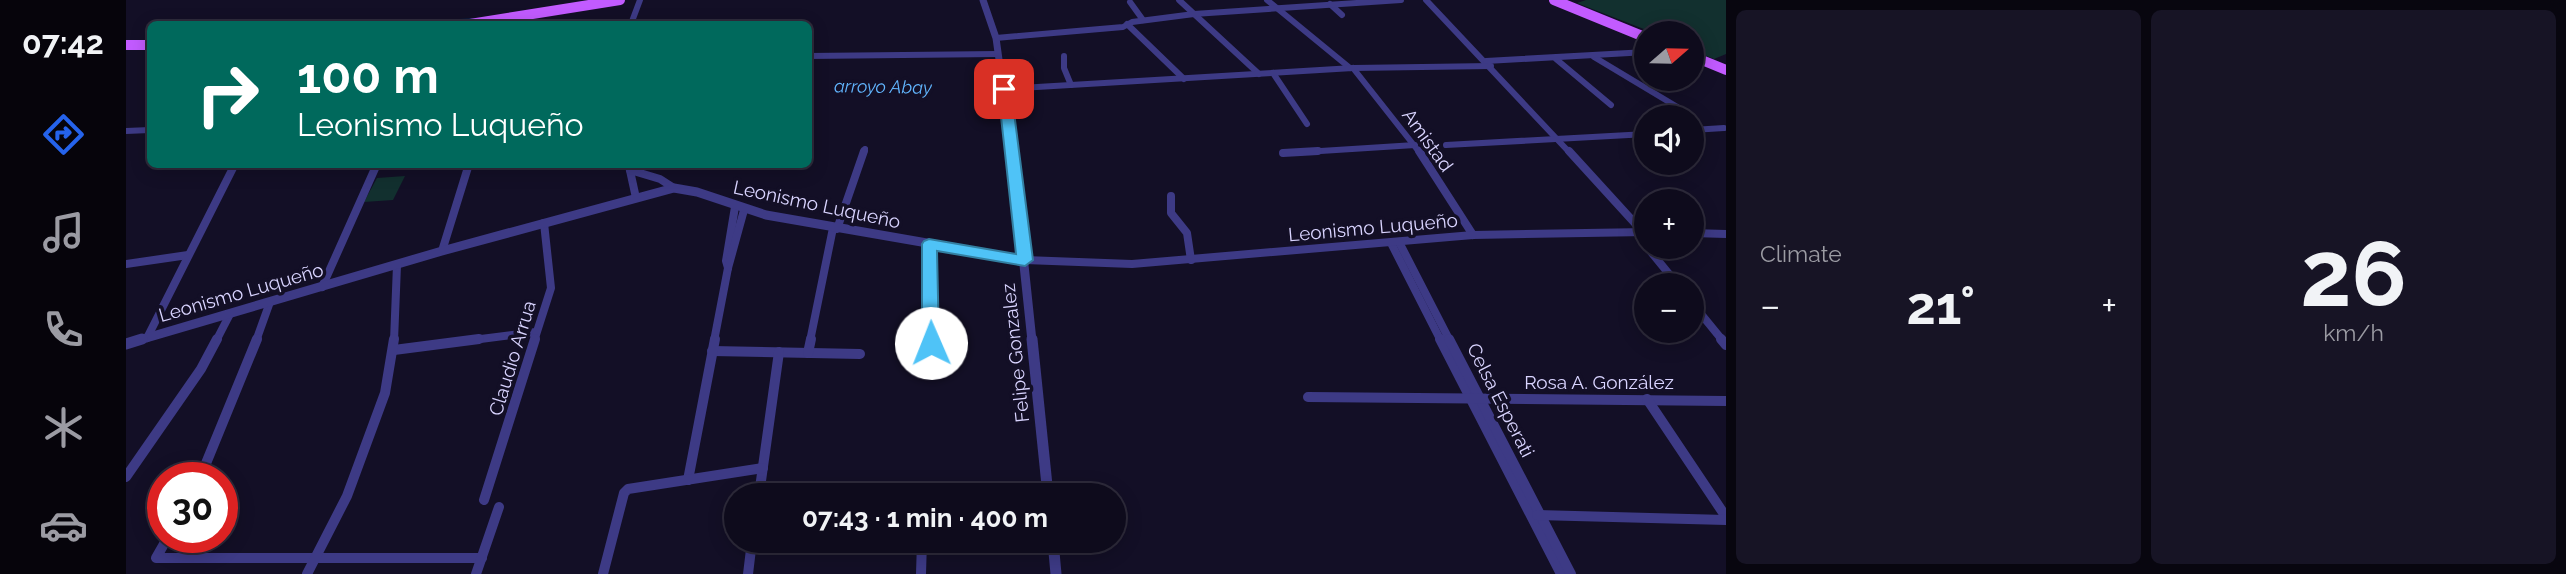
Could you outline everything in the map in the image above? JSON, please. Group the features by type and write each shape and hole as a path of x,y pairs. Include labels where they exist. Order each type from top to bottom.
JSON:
{"main road":[{"path":"490,21 620,0"},
{"path":"1554,0 1634,33"},
{"path":"126,45 147,45"},
{"path":"1704,61 1726,70"}],"street":[{"path":"632,21 640,0"},
{"name":"Felipe Gonzalez","path":"984,0 996,38 1004,89 1025,260 1047,483"},
{"path":"1179,0 1259,74"},
{"name":"Amistad","path":"1267,0 1351,68 1415,145 1473,234"},
{"path":"996,38 1123,27 1143,20 1275,6 1401,0"},
{"path":"1426,0 1634,224"},
{"path":"1130,2 1143,20"},
{"path":"1330,4 1342,15"},
{"path":"1128,24 1184,79"},
{"path":"1004,89 1351,68 1488,64 1634,53"},
{"path":"812,56 998,54"},
{"path":"1063,56 1064,68 1071,85"},
{"path":"1594,57 1674,105"},
{"path":"1556,59 1611,105"},
{"path":"1273,73 1307,124"},
{"path":"1704,129 1724,128"},
{"path":"126,131 147,130"},
{"path":"1446,145 1634,135"},
{"path":"1283,153 1415,145"},
{"path":"808,353 835,228 865,149"},
{"path":"146,338 233,168"},
{"path":"322,287 374,168"},
{"path":"442,251 468,168"},
{"path":"630,168 636,198"},
{"path":"632,168 674,188"},
{"name":"Leonismo Luqueño","path":"126,344 442,251 674,188 695,192 740,208 835,228 1025,260 1132,264 1395,243 1473,234 1634,232"},
{"path":"1171,196 1170,210 1187,233 1191,260"},
{"path":"688,480 740,208"},
{"name":"Claudio Arrua","path":"484,500 551,288 544,223"},
{"path":"1704,233 1726,234"},
{"name":"Celsa Esperati","path":"1395,243 1536,515 1571,574"},
{"path":"929,244 931,343"},
{"path":"126,264 188,255"},
{"path":"1657,259 1668,273"},
{"path":"307,574 348,496 385,393 394,350 397,265"},
{"path":"207,462 245,373 270,302"},
{"path":"126,477 189,388 230,314"},
{"path":"1704,318 1726,345"},
{"path":"394,350 536,332"},
{"path":"712,351 860,354"},
{"path":"761,483 779,352"},
{"name":"Rosa A. González","path":"1308,397 1726,401"},
{"path":"1647,399 1726,518"},
{"path":"603,574 624,493 634,486 763,468"},
{"path":"476,574 499,507"},
{"path":"1536,515 1726,518"},
{"name":"Celsa Esperati","path":"1536,515 1561,574"},
{"path":"159,553 156,558 482,558"},
{"path":"748,574 751,553"},
{"path":"921,574 922,553"},
{"path":"1054,553 1056,574"}],"green space":[{"path":"1586,0 1726,0 1726,54 1714,59 1704,55 1704,21 1634,21 1634,25 1577,3"},
{"path":"405,176 393,200 364,202 377,178"}],"waterway":[{"path":"447,21 472,19"}],"route":[{"path":"931,343 929,244 1025,260 1004,89"}],"water label":[{"name":"arroyo Abay","path":"883,87"}]}
